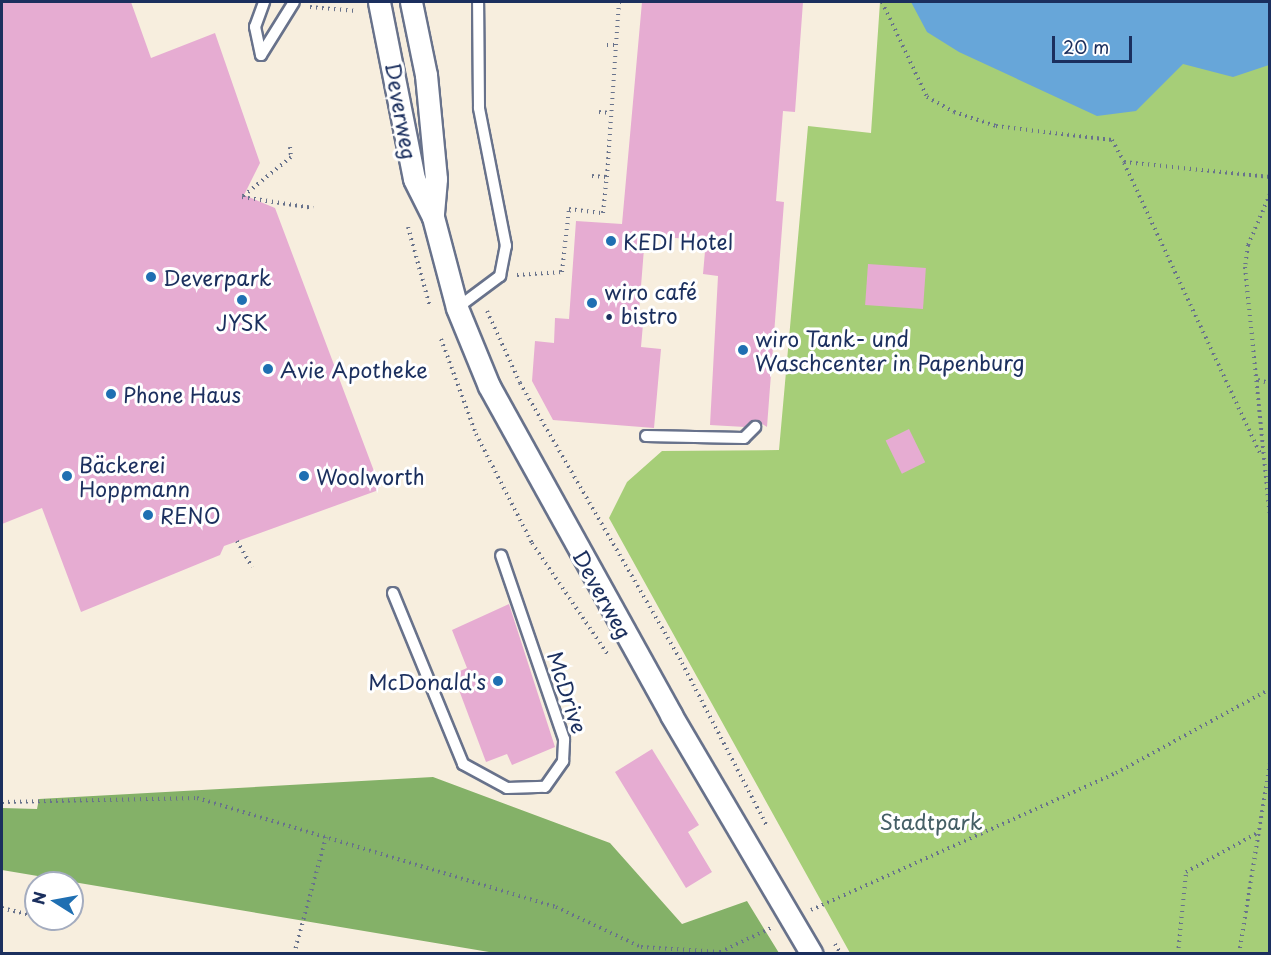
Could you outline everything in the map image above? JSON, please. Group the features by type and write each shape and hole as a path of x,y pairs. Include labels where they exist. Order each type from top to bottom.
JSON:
{"street":[{"name":"Deverweg","path":"411,2 426,75 436,179 433,217"},
{"name":"Deverweg","path":"380,3 414,179 433,217 457,308 489,386 567,530 812,954"}],"lane":[{"path":"264,2 255,27 261,55 294,2"},
{"path":"457,308 500,276 506,246 479,108 478,2"},
{"path":"646,436 744,438 755,427"},
{"name":"McDrive","path":"393,593 463,764 479,776 529,791 545,787 557,775 566,748 501,555"}],"path":[{"path":"500,276 562,272 569,209 603,213 619,2"},
{"path":"882,2 927,97 996,126 1112,140 1263,459"},
{"path":"305,5 338,12 380,3"},
{"path":"607,45 615,45"},
{"path":"599,112 611,113"},
{"path":"290,147 291,157 242,197 312,208"},
{"path":"1124,162 1269,177"},
{"path":"592,176 607,177"},
{"path":"1269,194 1248,245 1245,267 1258,380 1269,516"},
{"path":"478,292 520,383 682,663 773,837"},
{"path":"1258,380 1269,383"},
{"path":"237,541 252,567"},
{"path":"2,802 197,798 556,907 641,947 720,952 1116,773 1269,689"},
{"path":"1239,954 1269,763"},
{"path":"1178,954 1186,872 1260,831"},
{"path":"294,954 326,837"},
{"path":"808,898 819,918"},
{"path":"2,908 24,913"},
{"path":"830,936 841,954"}],"green space":[{"name":"Stadtpark","path":"880,2 1269,2 1269,953 850,953 609,518 627,482 662,451 779,450 808,126 871,133"},
{"path":"433,777 610,843 682,924 747,901 779,953 495,953 84,884 84,871 24,871 24,874 2,870 2,808 37,809 39,799"}],"water":[{"path":"911,2 1269,2 1269,65 1233,77 1183,64 1136,111 1097,116 959,52 927,32"}],"building":[{"name":"Deverpark","path":"2,2 131,2 151,58 215,33 260,163 244,195 275,208 380,487 376,491 224,546 220,555 81,612 42,508 2,524"},
{"path":"642,2 803,2 795,112 783,111 776,201 784,202 767,427 756,420 745,427 710,425 718,276 703,274 706,240 645,236 638,324 643,324 641,347 661,349 654,428 553,420 532,381 535,341 554,343 555,318 569,319 576,221 622,224"},
{"path":"868,264 926,268 923,309 865,305"},
{"path":"909,429 925,462 902,474 886,440"},
{"name":"McDonald's","path":"509,604 555,747 512,765 507,754 486,762 453,674 467,668 452,630"},
{"path":"652,749 699,825 688,832 712,872 686,888 615,772"}],"place":[{"name":"KEDI Hotel","path":"611,241"},
{"name":"Deverpark","path":"151,277"},
{"name":"JYSK","path":"242,300"},
{"name":"wiro café • bistro","path":"592,303"},
{"name":"wiro Tank- und Waschcenter in Papenburg","path":"743,350"},
{"name":"Avie Apotheke","path":"268,369"},
{"name":"Phone Haus","path":"111,394"},
{"name":"Bäckerei Hoppmann","path":"67,476"},
{"name":"Woolworth","path":"304,476"},
{"name":"RENO","path":"148,515"},
{"name":"McDonald's","path":"498,681"}]}
